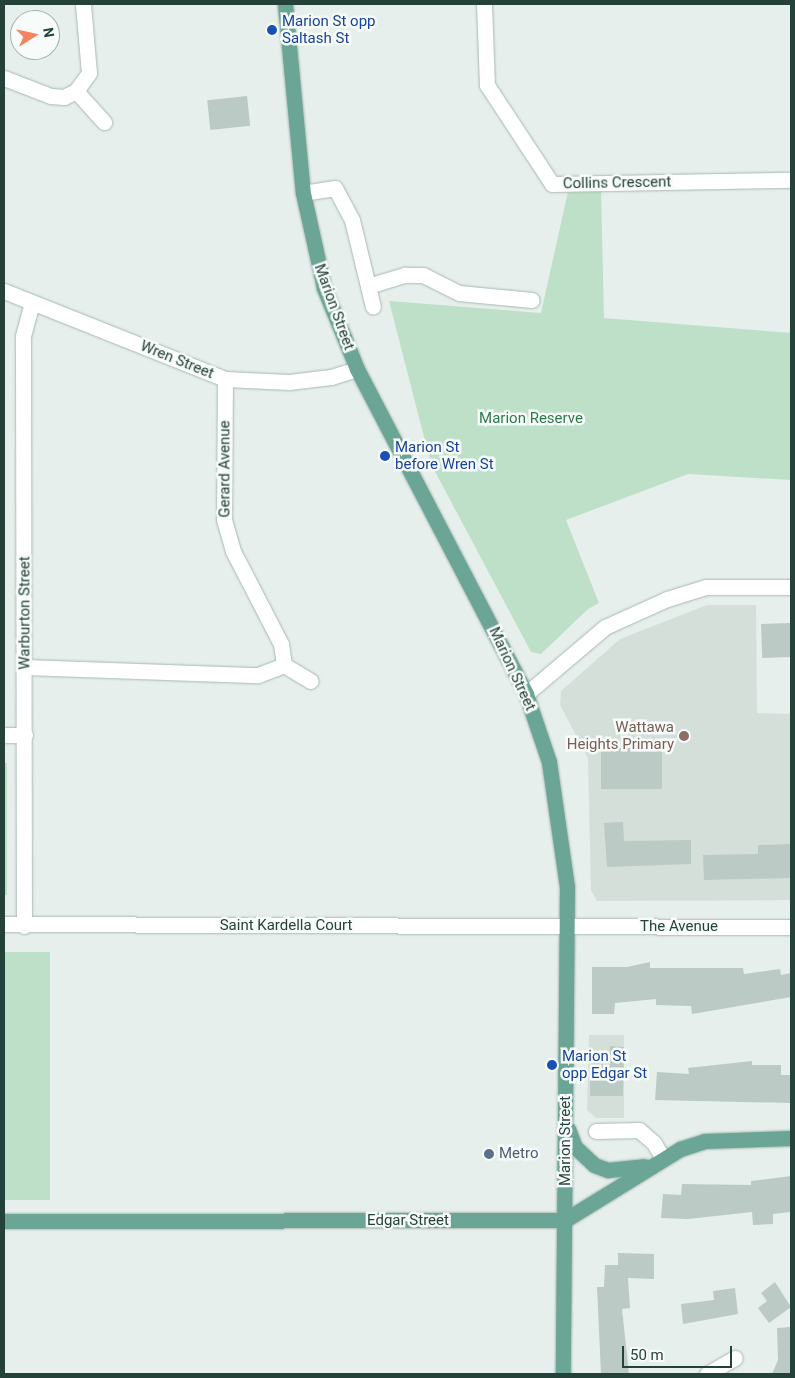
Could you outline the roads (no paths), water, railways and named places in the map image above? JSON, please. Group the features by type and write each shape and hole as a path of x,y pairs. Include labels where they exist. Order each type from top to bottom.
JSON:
{"main road":[{"name":"Marion Street","path":"285,4 303,193 324,288 357,369 526,694 549,762 558,807 567,927 563,1374"},
{"path":"566,1123 575,1147 594,1165 608,1170 648,1166"},
{"path":"565,1220 662,1157 704,1141 791,1138"},
{"name":"Edgar Street","path":"4,1220 565,1220"}],"street":[{"path":"4,78 51,96 64,97 76,91 89,73 83,4"},
{"name":"Collins Crescent","path":"484,4 486,85 552,184 791,180"},
{"path":"76,91 104,122"},
{"path":"303,193 335,188 352,220 373,307"},
{"path":"368,286 405,275 423,275 459,293 532,300"},
{"name":"Wren Street","path":"4,291 224,379 289,382 331,377 357,369"},
{"name":"Warburton Street","path":"24,926 23,336 32,302"},
{"name":"Gerard Avenue","path":"224,379 224,520 233,551 281,644 284,665"},
{"path":"526,694 604,627 667,599 706,587 791,587"},
{"path":"25,667 258,675 284,665 311,681"},
{"path":"4,735 25,734"},
{"name":"Saint Kardella Court","path":"4,924 24,926 567,927"},
{"name":"The Avenue","path":"567,927 791,927"},
{"path":"596,1131 639,1130 654,1143 662,1157"},
{"path":"707,1374 735,1358"}],"place":[{"name":"Marion St opp Saltash St","path":"272,30"},
{"name":"Marion St before Wren St","path":"385,456"},
{"name":"Wattawa Heights Primary","path":"684,736"},
{"name":"Marion St opp Edgar St","path":"552,1065"},
{"name":"Metro","path":"489,1154"}],"park label":[{"name":"Marion Reserve","path":"531,419"}]}
